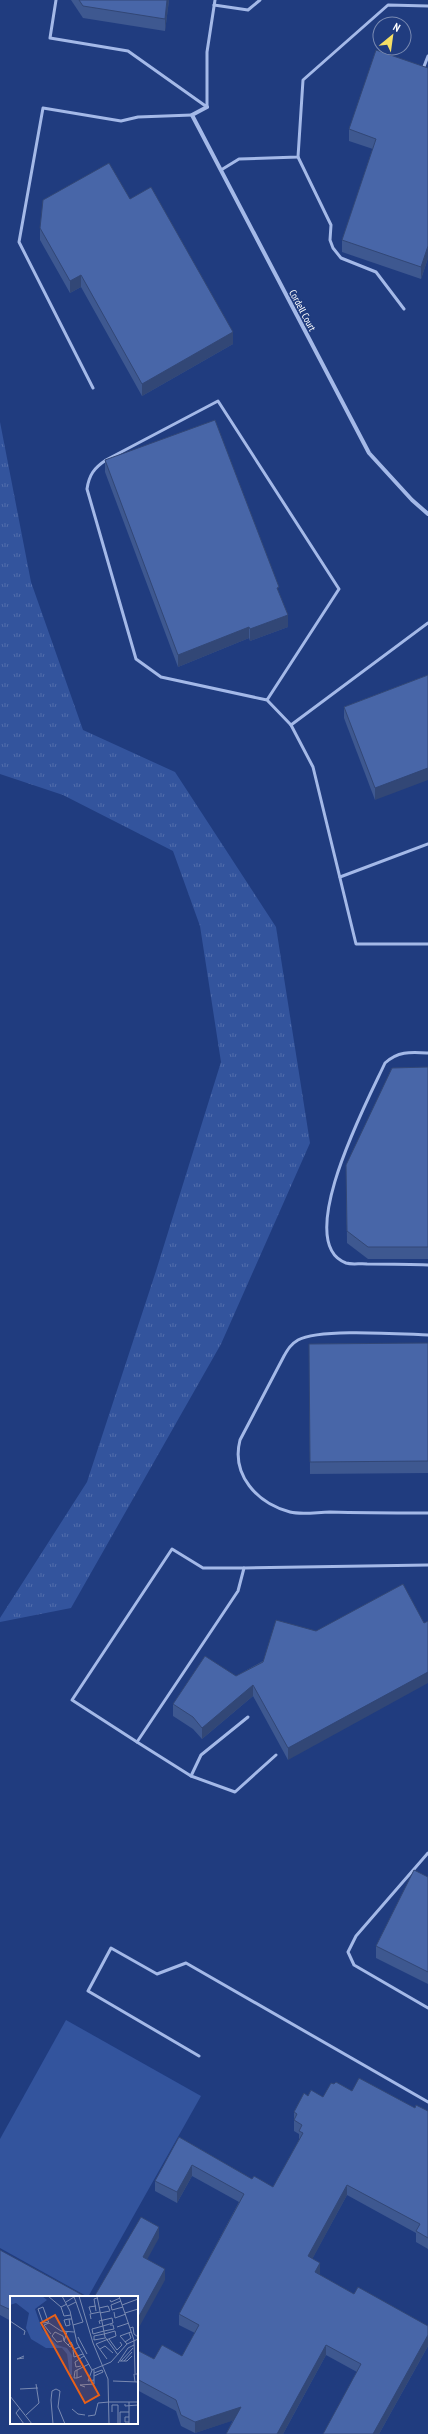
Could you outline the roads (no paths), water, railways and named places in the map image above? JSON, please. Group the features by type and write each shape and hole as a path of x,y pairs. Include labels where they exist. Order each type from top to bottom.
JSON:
{"street":[{"path":"192,115 207,107"},
{"name":"Cordell Court","path":"192,115 369,453 412,500 428,514"}],"lane":[{"path":"56,0 50,38 128,51 207,107"},
{"path":"207,107 207,52 215,0"},
{"path":"214,5 248,10 260,0"},
{"path":"404,309 376,272 341,258 333,248 330,240 331,225 298,157 303,80 388,5 428,6"},
{"path":"423,70 428,56"},
{"path":"93,388 19,242 43,108 121,121 138,117 192,115"},
{"path":"221,170 239,159 298,157"},
{"path":"267,700 339,589 218,401 106,460 91,473 87,489 136,659 161,677 267,700 291,725 313,767 356,944 428,944"},
{"path":"291,725 428,623"},
{"path":"340,877 428,844"},
{"path":"428,1053 404,1052 394,1055 385,1063 341,1158 332,1191 327,1233 328,1244 332,1252 346,1263 428,1265"},
{"path":"428,1335 318,1334 298,1340 290,1346 284,1356 240,1440 236,1453 241,1473 250,1487 269,1502 291,1512 428,1513"},
{"path":"276,1755 235,1792 191,1776 72,1700 172,1549 203,1568 428,1565"},
{"path":"137,1742 238,1591 244,1568"},
{"path":"191,1776 201,1755 248,1717"},
{"path":"428,1853 356,1936 348,1952 354,1965 428,2008"},
{"path":"199,2056 88,1991 111,1948 157,1974 186,1963 428,2102"}]}
